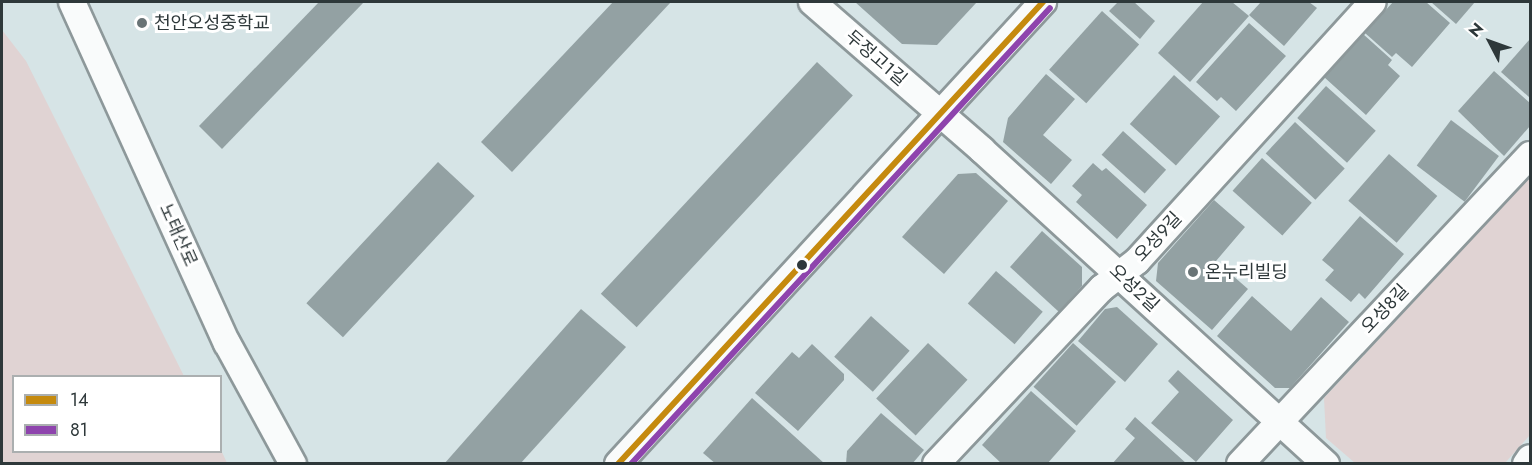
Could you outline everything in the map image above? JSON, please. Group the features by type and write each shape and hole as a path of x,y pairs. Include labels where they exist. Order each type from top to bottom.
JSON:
{"street":[{"name":"노태산로","path":"72,2 227,343 293,464"},
{"name":"두정고1길","path":"812,2 941,113"},
{"path":"618,464 1043,2"},
{"name":"오성9길","path":"936,464 1102,288 1121,275 1373,2"},
{"name":"오성2길","path":"941,113 1326,464"},
{"name":"오성8길","path":"1240,464 1530,155"},
{"path":"1526,464 1530,458"}],"shaded area":[{"path":"2,30 26,61 183,375 12,375 12,453 222,452 227,463 2,463"},
{"path":"1530,177 1530,435 1505,463 1355,463 1326,438 1324,398"}],"building":[{"path":"319,2 364,2 222,149 199,126"},
{"path":"613,2 671,2 512,172 481,142"},
{"path":"855,2 977,2 937,45 902,44"},
{"path":"1118,2 1134,2 1155,21 1140,39 1109,11"},
{"path":"1203,2 1232,2 1249,16 1190,82 1158,53"},
{"path":"1261,2 1309,2 1317,8 1284,46 1249,15"},
{"path":"1393,2 1426,2 1450,23 1412,67 1396,53 1392,57 1365,33"},
{"path":"1431,2 1475,2 1456,24"},
{"path":"1102,11 1139,44 1086,103 1049,70"},
{"path":"1249,23 1286,56 1236,111 1221,97 1217,101 1196,82"},
{"path":"1363,34 1392,60 1388,65 1400,76 1366,115 1324,77"},
{"path":"1530,39 1530,98 1501,72"},
{"path":"817,62 853,95 637,327 601,294"},
{"path":"1494,71 1530,103 1530,126 1504,156 1458,111"},
{"path":"1046,74 1075,99 1043,135 1072,160 1051,184 1003,142 1008,118"},
{"path":"1174,75 1220,116 1176,166 1130,124"},
{"path":"1326,86 1376,131 1347,163 1297,118"},
{"path":"1451,120 1499,156 1465,202 1417,166"},
{"path":"1295,122 1345,168 1315,200 1266,153"},
{"path":"1123,131 1166,170 1145,194 1102,155"},
{"path":"1389,154 1437,196 1397,243 1348,201"},
{"path":"1262,158 1312,203 1282,236 1233,191"},
{"path":"438,162 475,196 343,337 306,303"},
{"path":"1093,163 1102,171 1106,168 1147,205 1117,239 1076,202 1082,195 1072,186"},
{"path":"976,173 1008,201 944,274 902,237 958,174"},
{"name":"온누리빌딩","path":"1214,200 1245,227 1216,261 1248,289 1212,330 1156,281 1158,263"},
{"path":"1360,216 1404,254 1365,299 1359,293 1351,302 1325,280 1334,270 1322,260"},
{"path":"1042,231 1082,267 1082,286 1059,312 1010,267"},
{"path":"996,271 1043,312 1015,344 968,303"},
{"path":"1252,296 1291,331 1321,297 1349,322 1290,388 1275,388 1217,336"},
{"path":"1117,307 1158,344 1125,382 1078,341 1105,309"},
{"path":"581,309 626,347 520,464 444,464"},
{"path":"871,316 910,351 873,392 834,357"},
{"path":"928,343 967,380 916,435 876,399"},
{"path":"1073,343 1116,382 1077,426 1034,387"},
{"path":"812,344 844,374 844,380 798,431 755,393 792,352 799,358"},
{"path":"1178,370 1233,420 1196,462 1151,423 1179,392 1168,381"},
{"path":"1031,391 1076,431 1047,464 1002,464 982,445"},
{"path":"752,398 825,464 716,464 703,453"},
{"path":"881,413 924,450 912,464 846,464 847,451"},
{"path":"1135,417 1187,464 1112,464 1135,438 1125,429"}],"transit line":[{"name":"14","path":"618,464 1043,2"},
{"name":"81","path":"631,464 1050,8"}],"place":[{"name":"천안오성중학교","path":"142,23"},
{"name":"온누리빌딩","path":"1193,272"}]}
